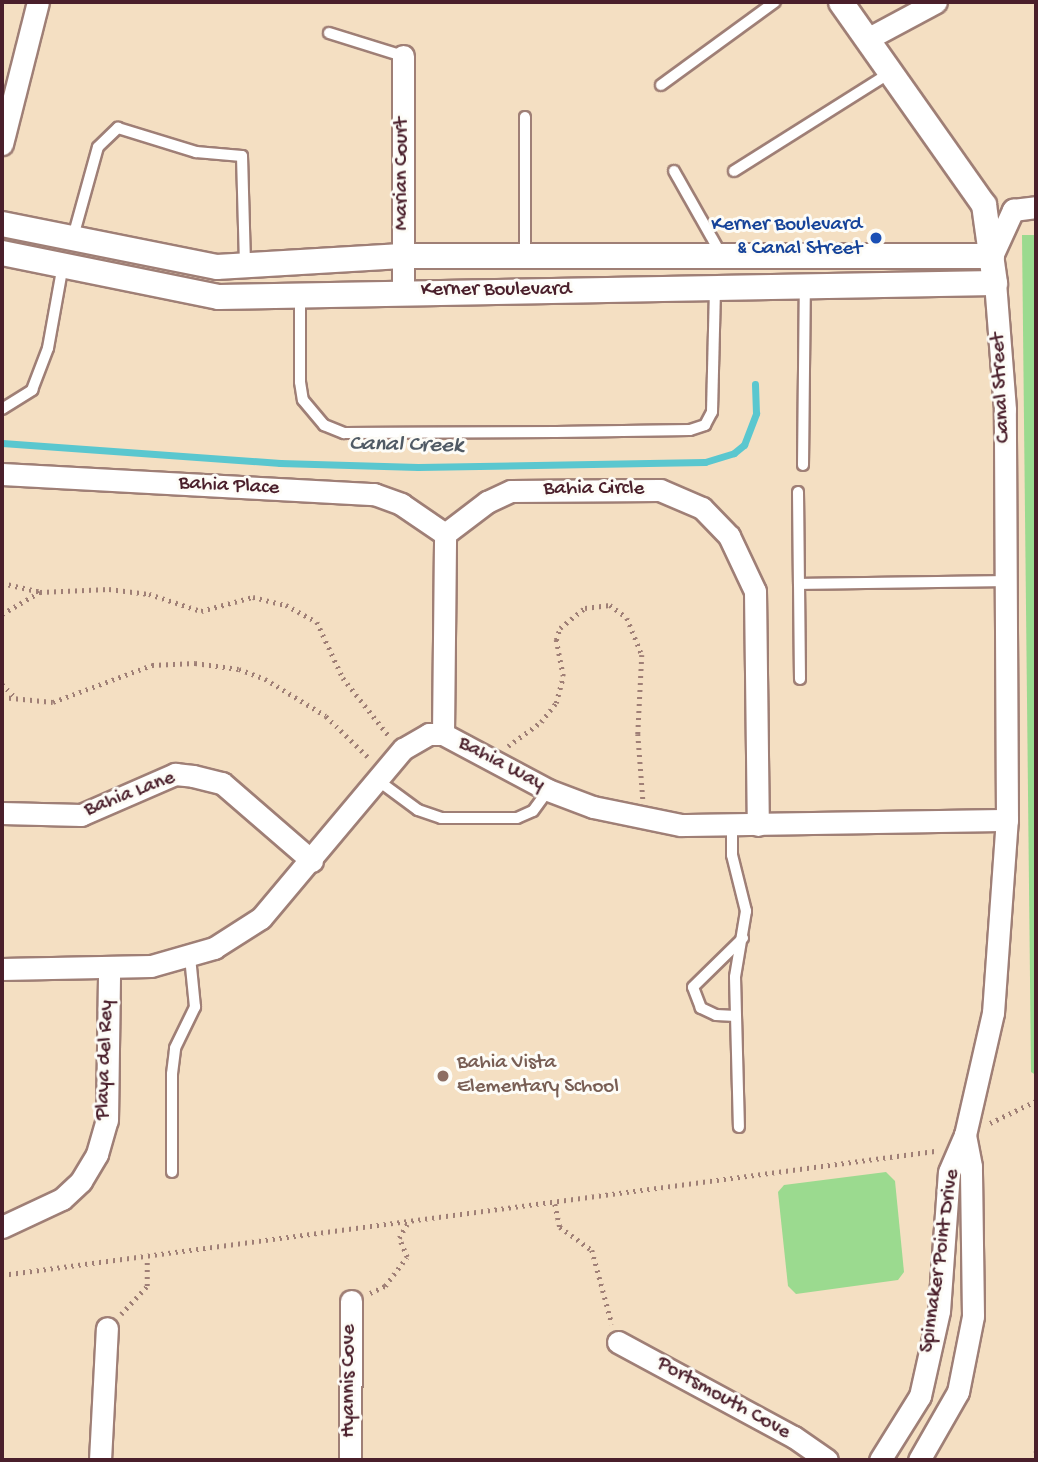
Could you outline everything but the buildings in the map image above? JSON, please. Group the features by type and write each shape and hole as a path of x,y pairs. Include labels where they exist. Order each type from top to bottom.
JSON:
{"street":[{"path":"2,144 38,2"},
{"name":"Canal Street","path":"841,2 984,205 995,283 1005,410 1007,820"},
{"path":"867,39 936,2"},
{"name":"Marian Court","path":"403,57 403,292"},
{"path":"992,256 1013,210 1036,207"},
{"name":"Kerner Boulevard","path":"2,223 217,268 402,256 992,256"},
{"name":"Kerner Boulevard","path":"2,253 219,297 995,283"},
{"name":"Bahia Place","path":"2,474 374,494 401,504 445,534"},
{"name":"Bahia Circle","path":"445,534 487,502 511,491 660,490 702,508 729,536 755,592 758,825"},
{"path":"443,734 445,534"},
{"name":"Bahia Way","path":"2,969 151,966 214,948 261,918 312,861 403,749 429,734 443,734 548,790 593,807 681,825 1007,820"},
{"name":"Bahia Lane","path":"2,813 82,815 175,774 193,776 222,783 312,861"},
{"name":"Spinnaker Point Drive","path":"880,1460 920,1396 939,1311 949,1171 965,1135 993,1013 1007,820"},
{"name":"Playa del Rey","path":"2,1227 62,1199 80,1181 97,1154 107,1120 109,968"},
{"name":"Spinnaker Point Drive","path":"919,1460 958,1392 972,1316 971,1166 965,1135"},
{"name":"Hyannis Cove","path":"350,1460 351,1301"},
{"path":"100,1460 107,1328"},
{"name":"Portsmouth Cove","path":"618,1342 794,1437 827,1460"}],"lane":[{"path":"661,85 775,2"},
{"path":"329,33 403,57"},
{"path":"734,172 891,72"},
{"path":"525,117 525,256"},
{"path":"73,237 97,147 118,128 196,152 242,156 245,268"},
{"path":"674,171 722,256"},
{"path":"2,408 32,390 48,348 63,265"},
{"path":"803,465 805,286"},
{"path":"300,296 300,383 303,400 324,425 344,433 570,432 690,430 705,425 713,405 715,290"},
{"path":"798,492 800,679"},
{"path":"799,584 1005,581"},
{"path":"380,775 418,810 441,818 517,818 533,811 548,790"},
{"path":"732,825 733,855 745,902 743,938 735,977 739,1127"},
{"path":"736,1016 716,1015 701,1008 693,987 743,938"},
{"path":"172,1172 175,1048 195,1007 190,957"}],"path":[{"path":"2,583 40,592 109,589 149,594 201,611 253,597 286,605 317,622 343,678 403,749"},
{"path":"2,614 40,592"},
{"path":"491,759 541,722 556,703 563,676 556,640 560,628 585,608 610,605 628,618 642,655 638,734 645,818"},
{"path":"2,697 53,702 152,665 195,663 239,669 265,679 335,722 380,775"},
{"path":"2,684 16,699"},
{"path":"2,1275 147,1259 927,1156 1036,1101"},
{"path":"555,1204 560,1227 592,1250 618,1342"},
{"path":"351,1301 385,1286 407,1257 399,1238 408,1224"},
{"path":"107,1328 147,1286 147,1259"},
{"path":"1036,1447 1036,1460"}],"green space":[{"path":"1022,235 1036,235 1036,1075 1031,1072"},
{"path":"886,1172 895,1181 904,1272 898,1280 796,1294 788,1286 778,1192 784,1185"}],"waterway":[{"name":"Canal Creek","path":"2,443 280,463 418,467 705,462 734,453 744,445 756,413 755,384"}],"place":[{"name":"Kerner Boulevard & Canal Street","path":"876,238"},
{"name":"Bahia Vista Elementary School","path":"443,1076"}]}
